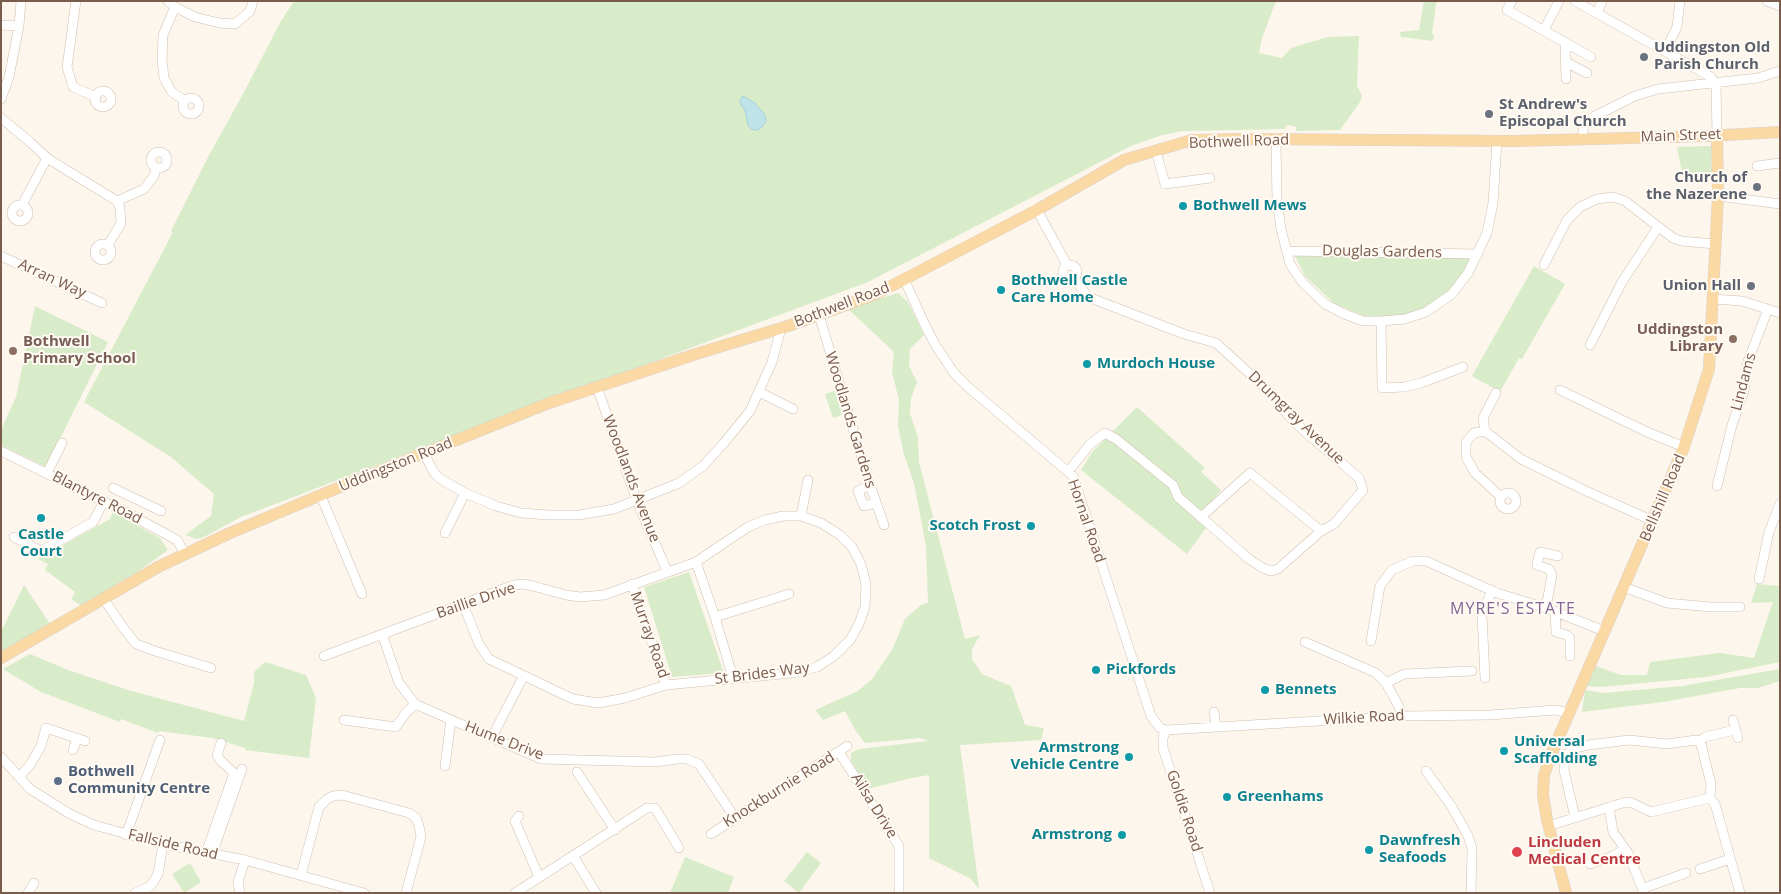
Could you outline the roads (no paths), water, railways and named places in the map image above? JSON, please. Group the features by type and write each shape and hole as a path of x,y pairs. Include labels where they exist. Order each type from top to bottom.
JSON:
{"main road":[{"name":"Main Street","path":"1582,139 1780,132"},
{"name":"Bellshill Road","path":"1566,893 1548,826 1543,795 1544,775 1604,630 1684,447 1709,369 1718,196 1717,135"},
{"name":"Bothwell Road","path":"784,327 876,294 1037,210 1124,160 1192,140 1497,141 1582,139"},
{"name":"Uddingston Road","path":"1,658 80,614 103,598 185,554 230,533 549,403 784,327"}],"street":[{"path":"1,99 9,77 20,26 21,1"},
{"path":"76,1 66,67 72,87 96,96"},
{"path":"185,101 172,92 164,78 163,35 171,4 196,17 219,23 234,24 250,11 253,1"},
{"path":"1512,1 1507,10 1591,57"},
{"path":"1544,30 1558,1"},
{"path":"1575,1 1703,72 1711,77 1716,84"},
{"path":"1597,14 1602,1"},
{"path":"1665,51 1677,27 1680,1"},
{"path":"1767,1 1780,6"},
{"path":"1,25 20,26"},
{"path":"1565,43 1566,79"},
{"path":"1566,62 1587,73"},
{"path":"1582,139 1584,124 1595,116 1634,96 1658,89 1758,78 1780,71"},
{"path":"1696,85 1703,72"},
{"name":"Bellshill Road","path":"1716,84 1717,135"},
{"path":"1,118 47,158 117,201 120,208 121,223 108,245"},
{"path":"1276,140 1277,201 1290,264 1303,283 1325,304 1342,313 1363,320 1381,321 1405,319 1426,312 1452,294 1468,273 1487,233 1493,203 1497,141"},
{"path":"1156,151 1165,184 1210,178"},
{"path":"22,205 47,158"},
{"path":"1757,166 1780,163"},
{"path":"117,201 144,189 154,176 156,168"},
{"path":"1718,196 1780,204"},
{"path":"1544,265 1567,220 1580,207 1597,199 1613,197 1625,201 1673,238 1680,241 1715,244"},
{"name":"Drumgray Avenue","path":"1037,210 1067,265 1072,264 1077,268 1078,273 1074,278 1088,297 1184,334 1216,343 1273,395 1288,415 1303,430 1359,478 1363,490 1334,524 1321,531 1278,569 1271,571 1249,559 1178,497 1173,485 1116,439 1105,433 1090,444 1068,472"},
{"path":"1590,345 1622,282 1658,227"},
{"name":"Douglas Gardens","path":"1287,251 1478,254"},
{"name":"Arran Way","path":"1,256 102,303"},
{"name":"Hornal Road","path":"904,279 936,346 954,373 1073,476 1151,716 1163,729"},
{"path":"1712,299 1742,301 1780,313"},
{"name":"Lindams","path":"1717,486 1732,425 1744,392 1748,361 1768,309"},
{"name":"Woodlands Gardens","path":"819,315 870,485 858,491 864,506 876,503 884,525"},
{"path":"1381,321 1382,388 1404,387 1421,383 1463,367"},
{"path":"424,453 438,478 465,493 496,506 521,513 579,515 637,501 679,483 703,466 742,422 750,411 759,392 784,327"},
{"name":"Woodlands Avenue","path":"597,387 637,501 667,571"},
{"path":"1560,390 1647,432 1684,447"},
{"path":"759,392 793,409"},
{"path":"1496,393 1483,418 1485,431 1521,459 1653,521"},
{"path":"1485,431 1474,433 1466,442 1466,457 1475,473 1502,496"},
{"path":"47,473 62,443"},
{"name":"Blantyre Road","path":"3,454 104,501 177,540 185,554"},
{"path":"1201,517 1250,472 1321,531"},
{"path":"801,516 808,480"},
{"path":"113,488 161,511"},
{"path":"445,533 465,493"},
{"path":"321,496 362,594"},
{"path":"129,514 135,498"},
{"path":"14,537 41,551 93,522 104,501"},
{"path":"1759,579 1770,532 1780,504"},
{"name":"St Brides Way","path":"463,604 479,644 489,659 523,677 573,699 598,704 666,685 792,673 817,667 834,656 850,640 860,624 865,607 866,584 861,564 852,547 830,528 801,516 783,516 765,520 748,527 696,562 667,571"},
{"path":"1558,556 1540,552 1538,565 1549,569 1552,575 1550,610 1554,618 1556,632 1570,638 1570,656"},
{"path":"1371,641 1380,586 1392,570 1413,561 1426,561 1492,590 1604,630"},
{"path":"696,562 715,616 733,678"},
{"path":"632,584 667,571"},
{"name":"Baillie Drive","path":"324,656 514,585 528,585 580,597 604,595 632,584"},
{"name":"Murray Road","path":"632,584 666,685"},
{"path":"1624,587 1668,603 1711,607 1740,607"},
{"path":"1485,678 1482,615 1492,590"},
{"path":"715,616 789,593"},
{"path":"103,598 136,644 211,668"},
{"name":"Hume Drive","path":"382,634 399,683 415,704 541,759 656,762 677,759 700,764 735,818"},
{"path":"1305,642 1376,673 1386,683 1402,716"},
{"path":"1386,683 1404,674 1472,671"},
{"path":"492,737 523,677"},
{"path":"344,720 396,727 415,704"},
{"name":"Wilkie Road","path":"1163,729 1402,716 1490,715 1555,710 1569,713"},
{"path":"1214,712 1216,727"},
{"path":"445,766 451,720"},
{"path":"20,776 30,766 41,746 44,727 81,740 73,750"},
{"name":"Goldie Road","path":"1163,729 1163,748 1210,893"},
{"path":"1575,817 1564,770 1565,757 1572,749 1629,740 1667,744 1700,741 1735,729"},
{"path":"126,834 160,740"},
{"path":"1700,741 1711,784 1710,798 1715,804 1740,893"},
{"path":"209,853 234,773 220,760 217,754 221,743"},
{"name":"Knockburnie Road","path":"711,834 847,746"},
{"name":"Ailsa Drive","path":"839,752 899,846 899,893"},
{"name":"Fallside Road","path":"1,757 30,789 70,814 94,825 164,844 245,860 364,893"},
{"path":"209,853 242,768"},
{"path":"1426,771 1452,807 1468,836 1472,848 1471,893"},
{"path":"577,772 615,830"},
{"path":"301,876 320,807 327,799 342,795 409,814 416,818 421,837 406,893"},
{"path":"1548,826 1626,802 1651,812 1710,798"},
{"path":"1609,807 1613,832 1625,849 1644,890 1686,873"},
{"path":"515,893 647,808 655,808 675,842 683,836"},
{"path":"518,816 516,821 539,877"},
{"path":"135,893 148,888 158,874 164,844"},
{"path":"1596,866 1625,849"},
{"path":"573,856 596,893"},
{"path":"1700,869 1730,859"},
{"path":"240,893 238,882 245,860"},
{"path":"28,893 34,883"}],"water":[{"path":"743,96 755,103 765,115 766,122 761,128 751,129 748,125 745,110 740,100"}],"place":[{"name":"Uddingston Old Parish Church","path":"1644,57"},
{"name":"St Andrew's Episcopal Church","path":"1489,114"},
{"name":"Church of the Nazerene","path":"1757,187"},
{"name":"Bothwell Mews","path":"1183,206"},
{"name":"Union Hall","path":"1751,286"},
{"name":"Bothwell Castle Care Home","path":"1001,290"},
{"name":"Uddingston Library","path":"1733,339"},
{"name":"Bothwell Primary School","path":"13,351"},
{"name":"Murdoch House","path":"1087,364"},
{"name":"Castle Court","path":"41,518"},
{"name":"Scotch Frost","path":"1031,526"},
{"name":"Pickfords","path":"1096,670"},
{"name":"Bennets","path":"1265,690"},
{"name":"Universal Scaffolding","path":"1504,751"},
{"name":"Armstrong Vehicle Centre","path":"1129,757"},
{"name":"Bothwell Community Centre","path":"58,781"},
{"name":"Greenhams","path":"1227,797"},
{"name":"Armstrong","path":"1122,835"},
{"name":"Dawnfresh Seafoods","path":"1369,850"},
{"name":"Lincluden Medical Centre","path":"1517,852"}],"district":[{"name":"MYRE'S ESTATE","path":"1513,609"}]}
